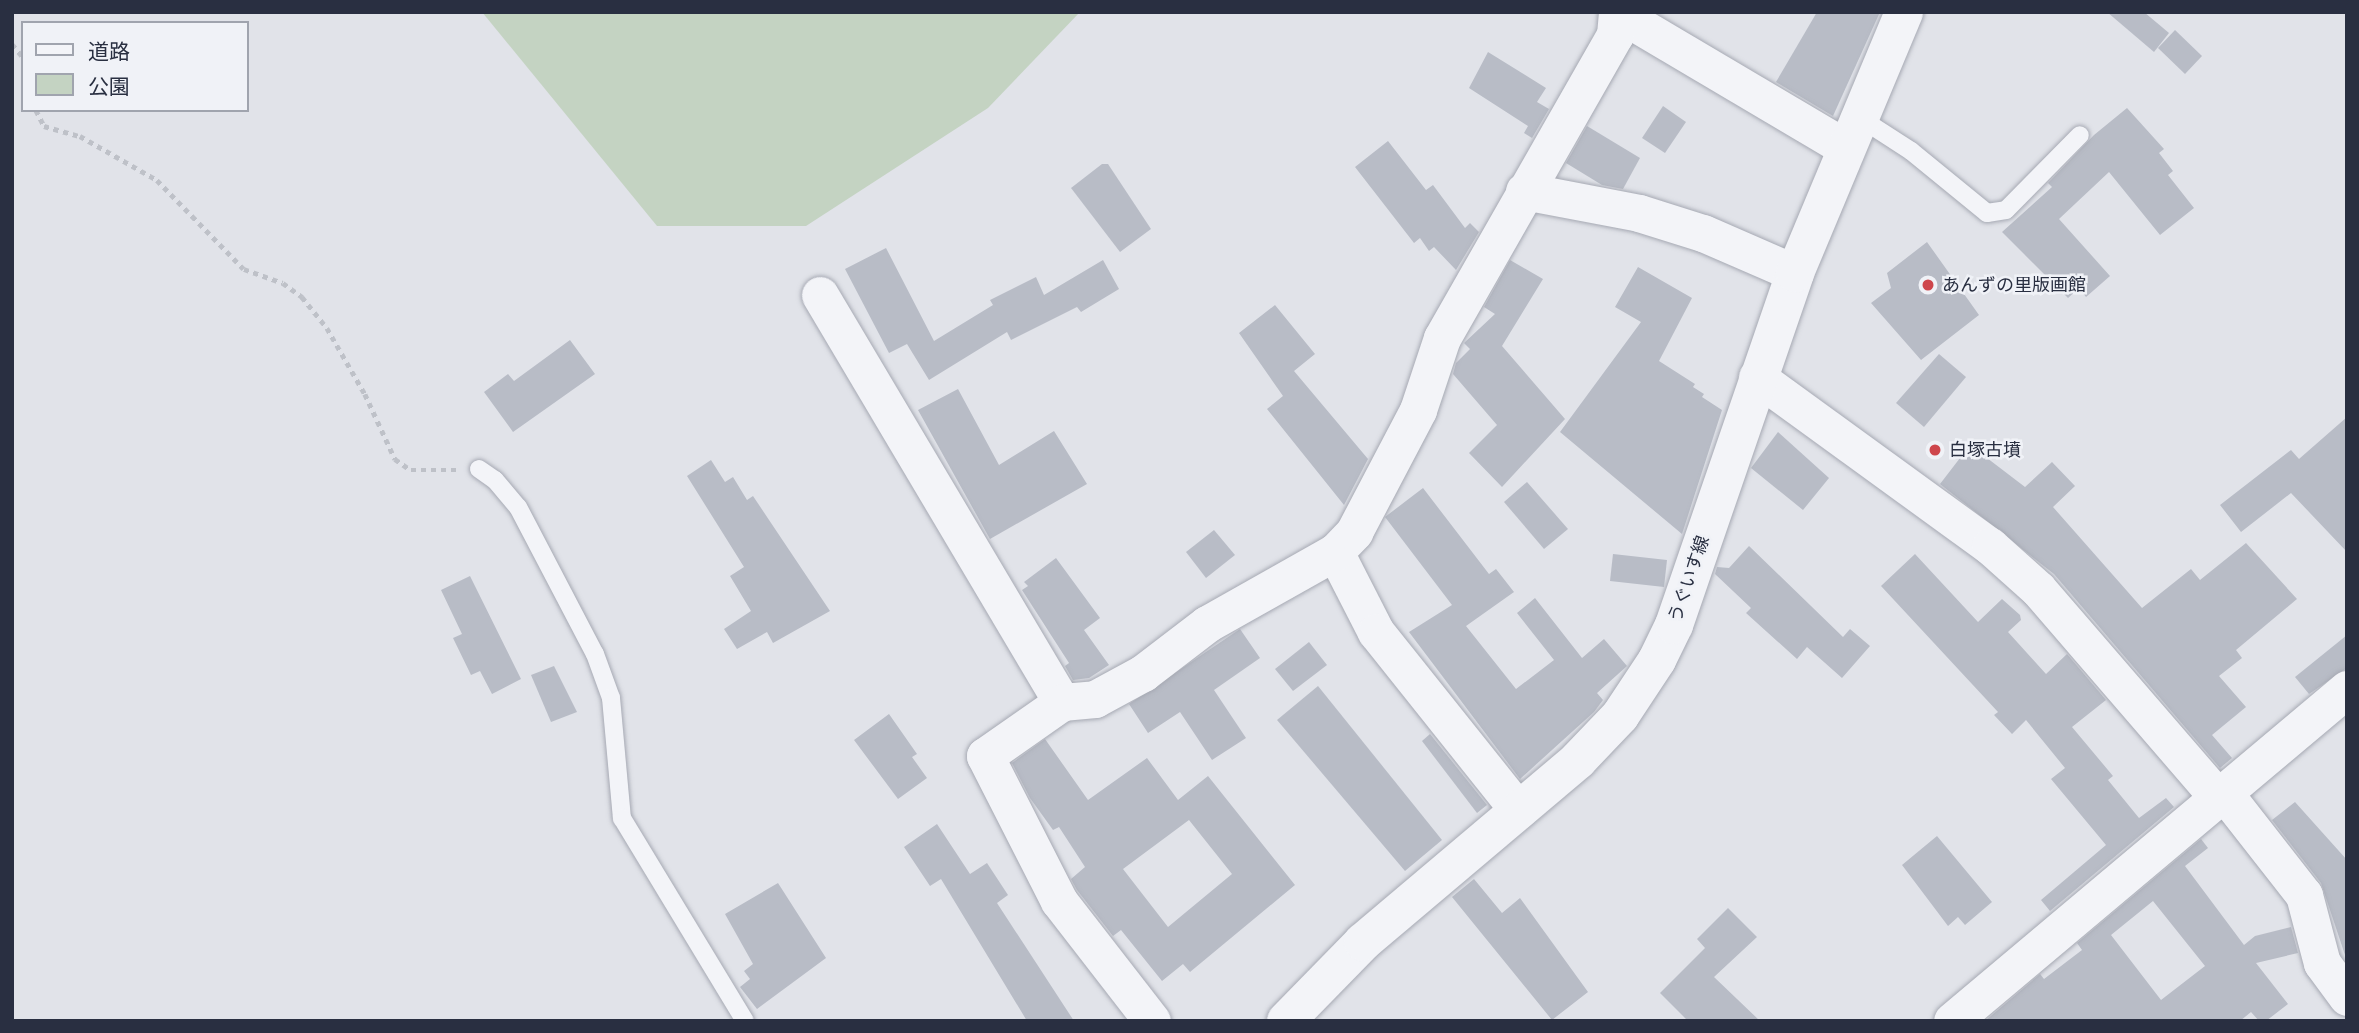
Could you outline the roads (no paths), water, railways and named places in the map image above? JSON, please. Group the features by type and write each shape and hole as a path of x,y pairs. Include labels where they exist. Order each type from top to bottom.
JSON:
{"street":[{"path":"1152,1021 1059,901 985,756 1062,702 1095,699 1143,673 1207,624 1335,552 1354,532 1374,499 1418,410 1442,338 1615,36 1618,12 1852,133"},
{"name":"うぐいす線","path":"1286,1021 1363,942 1578,760 1620,716 1657,660 1674,625 1757,377 1795,273 1904,12"},
{"path":"1524,191 1639,213 1703,233 1795,273"},
{"path":"820,295 1062,702"},
{"path":"1757,377 1990,546 2038,589 2219,795 2232,803 2304,895 2322,963 2347,997"},
{"path":"1335,552 1376,632 1518,810"},
{"path":"1952,1021 2347,690"}],"lane":[{"path":"1852,133 1911,151 1987,213 2006,210 2080,135"},
{"path":"479,469 495,480 518,507 595,654 611,698 622,818 745,1021"}],"place":[{"name":"あんずの里版画館","path":"1928,285"},
{"name":"白塚古墳","path":"1935,450"}]}
